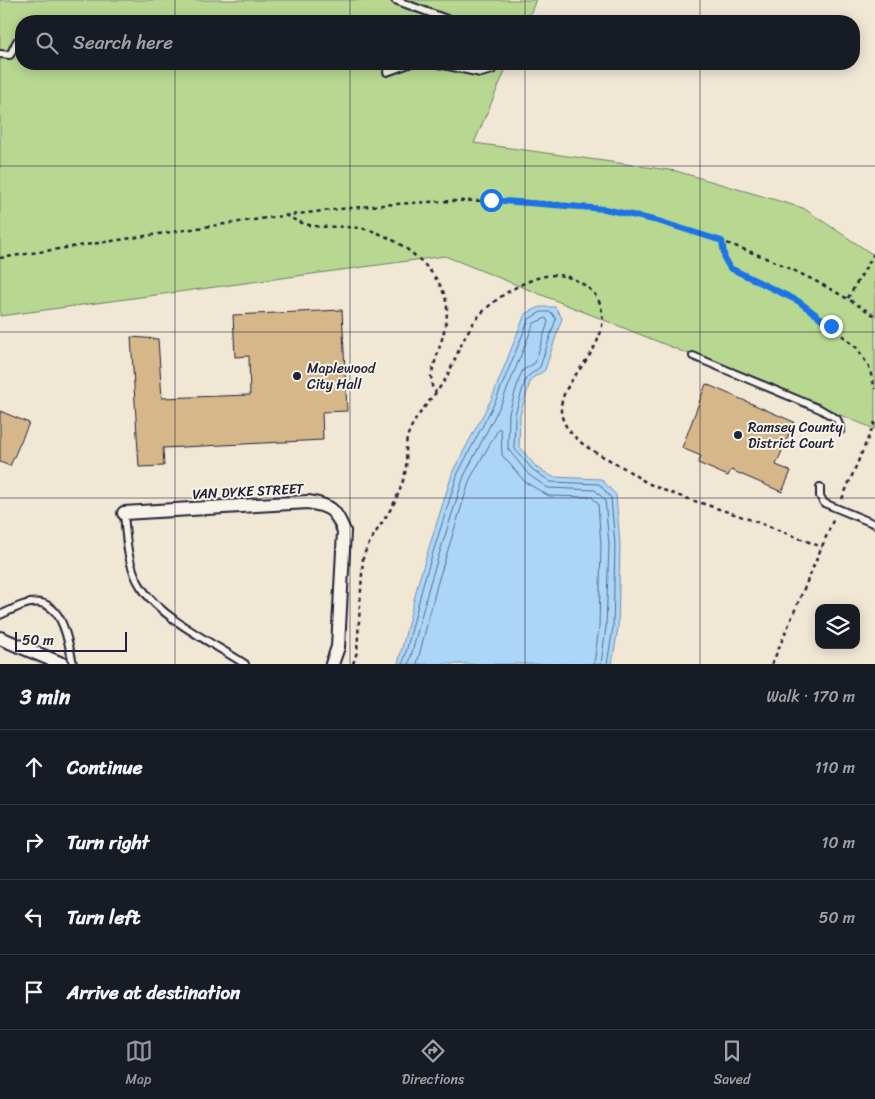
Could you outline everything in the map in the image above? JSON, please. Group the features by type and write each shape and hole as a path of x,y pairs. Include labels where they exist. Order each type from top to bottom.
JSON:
{"street":[{"name":"VAN DYKE STREET","path":"124,513 308,502 328,506 338,517 344,530 338,647 332,664"},
{"path":"0,638 62,664"}],"lane":[{"path":"395,0 436,15"},
{"path":"0,54 10,55 15,45"},
{"path":"387,72 393,70"},
{"path":"467,70 481,73 492,70"},
{"path":"693,356 820,409 837,419 841,430"},
{"path":"820,487 821,500 875,524"},
{"path":"124,513 128,556 140,586 164,612 245,664"},
{"path":"0,615 31,603 50,609 60,617 64,625 73,664"}],"path":[{"path":"0,258 285,215 369,205 491,200 553,204 605,209 658,221 722,241 811,278 848,298 875,316"},
{"path":"285,215 302,224 320,228 372,230 394,240 418,255 441,291 448,311 431,376 432,386 436,392"},
{"path":"722,241 725,260 730,268 798,301 857,348 869,367 875,389"},
{"path":"848,298 875,252"},
{"path":"352,664 357,652 363,558 366,548 399,493 406,469 407,437 436,392 480,315 503,296 524,283 558,274 573,278 595,295 601,306 602,319 600,337 595,349 572,379 561,402 562,418 568,429 593,452 649,484 822,547"},
{"path":"772,664 875,422"}],"green space":[{"path":"0,0 536,0 530,15 15,15 15,70 505,70 474,143 676,171 803,208 875,256 875,429 445,256 0,316"}],"water":[{"path":"540,307 555,307 562,318 545,370 531,379 520,415 519,446 536,467 553,477 601,479 616,495 620,544 618,628 612,664 398,664 419,580 453,471 492,398 525,314"}],"building":[{"name":"Maplewood City Hall","path":"342,310 347,411 322,412 323,440 163,448 164,466 139,467 131,337 158,339 162,398 250,395 249,356 235,357 233,315"},
{"name":"Ramsey County District Court","path":"706,384 794,422 776,465 791,471 782,492 731,470 728,476 698,463 701,456 682,448"},
{"path":"0,411 29,423 10,466 0,462"}],"place":[{"name":"Maplewood City Hall","path":"297,376"},
{"name":"Ramsey County District Court","path":"738,435"}],"route":[{"path":"491,200 605,209 658,221 722,241 722,252 730,268 798,301 831,326"}]}
